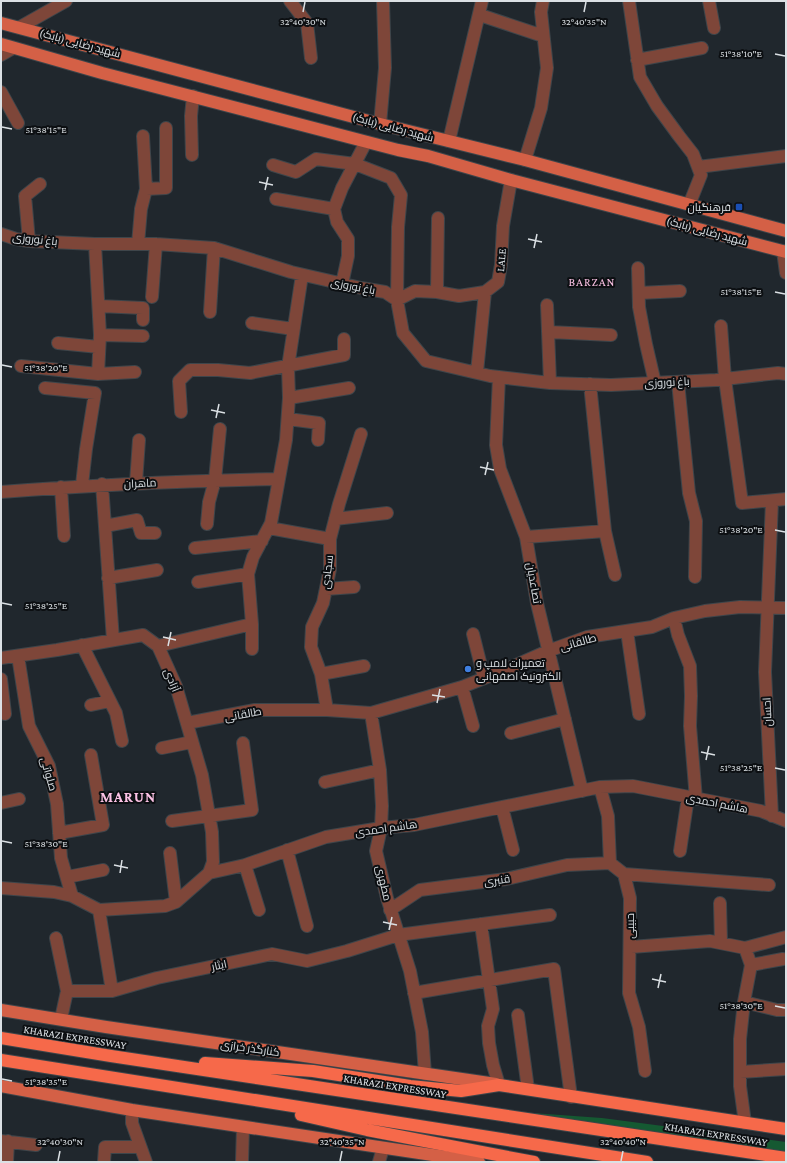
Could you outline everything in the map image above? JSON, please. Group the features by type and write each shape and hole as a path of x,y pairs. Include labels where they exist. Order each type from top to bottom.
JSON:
{"highway":[{"name":"KHARAZI EXPRESSWAY","path":"1,1038 786,1158"},
{"path":"111,1056 313,1071 410,1086 461,1091 499,1085 786,1129"},
{"path":"1,1060 648,1162"},
{"path":"204,1092 367,1130 534,1162"}],"main road":[{"name":"شهید رضایی (بابک)","path":"1,22 432,138 525,160 786,231"},
{"name":"شهید رضایی (بابک)","path":"1,44 192,96 366,142 428,156 511,180 784,251"},
{"path":"428,156 432,138"},
{"name":"کنارگذر خرازی","path":"1,1010 499,1085"},
{"path":"1,1086 132,1110 456,1160 479,1162"}],"street":[{"path":"20,27 66,1"},
{"path":"290,1 307,23 311,58"},
{"path":"380,124 385,68 383,1"},
{"path":"449,141 480,15 482,1"},
{"path":"525,160 541,108 547,68 541,12 544,1"},
{"path":"629,1 640,77 657,106 693,154 701,175 689,205"},
{"path":"709,1 714,28"},
{"path":"480,15 543,36"},
{"path":"1,55 13,48"},
{"path":"637,60 702,48"},
{"path":"1,92 18,123"},
{"path":"192,96 192,155"},
{"path":"146,189 166,188 166,128"},
{"path":"138,244 141,209 146,189 143,136"},
{"path":"342,284 348,256 348,239 337,222 334,209 342,188 366,142"},
{"path":"698,167 786,156"},
{"path":"273,164 296,172 316,160 355,164 391,178 401,195 398,227 397,300 415,291 437,292 460,296 484,292 477,372"},
{"name":"LALE","path":"484,292 498,282 501,265 503,226 511,180"},
{"path":"29,241 25,196 40,184"},
{"path":"276,199 334,209"},
{"path":"437,292 438,218"},
{"name":"باغ نوروزی","path":"1,234 16,239 29,241 95,244 156,244 214,248 302,275 385,292 397,300 403,334 426,361 499,377 550,382 611,385 678,382 786,374"},
{"path":"95,244 100,335 98,374"},
{"path":"152,297 156,244"},
{"path":"210,312 214,248"},
{"path":"784,251 786,273"},
{"path":"638,268 639,307 655,383"},
{"path":"252,649 252,624 248,574 253,557 271,523 279,479 288,419 288,367 302,275"},
{"path":"639,293 680,291"},
{"path":"548,305 550,382"},
{"path":"99,306 143,308 143,320"},
{"path":"252,324 293,330"},
{"path":"721,326 725,379 742,503 786,499"},
{"path":"548,332 611,334"},
{"path":"100,335 143,336"},
{"path":"182,412 178,381 190,370 218,370 250,373 288,367 344,355 344,339"},
{"path":"58,343 99,347"},
{"path":"21,366 98,374 135,372"},
{"name":"تصاعدیان","path":"499,377 496,445 500,469 526,536 537,603 582,791"},
{"path":"678,382 689,494 696,521 695,577"},
{"path":"590,384 605,531 615,575"},
{"path":"45,388 95,393 82,485"},
{"path":"289,398 349,388"},
{"path":"288,419 319,423 318,440"},
{"path":"207,524 209,502 215,480 220,429"},
{"name":"سجادی","path":"327,710 321,674 311,647 312,627 323,603 330,569 330,539 361,434"},
{"path":"136,483 139,440"},
{"name":"ماهران","path":"1,492 102,484 279,479"},
{"path":"102,484 113,640"},
{"path":"62,487 64,536"},
{"name":"احسان","path":"772,501 765,672 772,816"},
{"path":"335,519 387,513"},
{"path":"105,526 137,520 141,533 155,533"},
{"path":"269,528 330,539"},
{"path":"526,536 605,531"},
{"path":"195,548 262,541"},
{"path":"108,578 157,570"},
{"path":"198,582 248,574"},
{"path":"326,589 354,587"},
{"name":"طالقانی","path":"187,723 255,710 327,710 371,713 462,687 548,651 587,637 652,627 674,618 705,611 740,607 786,608"},
{"path":"674,618 678,635 690,666 692,798 680,851"},
{"path":"158,646 252,624"},
{"path":"627,631 639,714"},
{"name":"آزادی","path":"1,658 143,634 158,646 176,686 202,775 212,832 213,862 209,873"},
{"path":"472,634 484,678"},
{"path":"82,645 116,713 122,741"},
{"name":"صلواتی","path":"18,656 29,726 49,766 57,804 61,858 72,896"},
{"path":"321,674 364,666"},
{"path":"1,679 6,714"},
{"path":"462,687 473,726"},
{"path":"91,705 110,701"},
{"name":"مطهری","path":"371,713 380,770 382,806 381,828 376,851 390,910 410,971 422,1032 425,1074"},
{"path":"512,733 565,719"},
{"path":"162,748 192,742"},
{"path":"172,821 252,810 243,743"},
{"path":"59,834 103,825 91,756"},
{"path":"325,782 380,770"},
{"name":"هاشم احمدی","path":"99,910 165,906 176,902 209,873 245,865 326,837 381,828 414,825 600,787 633,786 761,811 786,821"},
{"path":"600,787 608,816 610,863 624,874 769,885"},
{"path":"1,803 19,799"},
{"path":"502,807 513,850"},
{"path":"287,850 307,926"},
{"path":"170,853 176,902"},
{"name":"قنبری","path":"390,910 420,890 506,879 567,865 610,863"},
{"path":"245,865 260,910"},
{"path":"67,876 102,870"},
{"name":"حبیبی","path":"624,874 630,898 629,993 639,1027 645,1071"},
{"path":"1,888 54,892 72,896 99,910 112,991"},
{"path":"720,903 721,943"},
{"name":"ایثار","path":"67,991 112,991 157,978 272,954 307,961 347,951 398,935 550,915"},
{"path":"481,924 493,1009 488,1026 489,1043 493,1065 499,1085"},
{"path":"630,947 710,941 745,948 786,937"},
{"path":"56,938 67,991 61,1019"},
{"path":"745,948 751,965 744,1002 740,1039 740,1086 745,1123"},
{"path":"751,965 783,959"},
{"path":"414,993 554,968 571,1097"},
{"path":"744,1002 776,1010 786,1010"},
{"path":"518,1015 528,1090"},
{"path":"740,1072 786,1069"},
{"path":"132,1110 132,1123 146,1162"},
{"path":"242,1162 243,1127"},
{"path":"7,1162 5,1141 36,1145"},
{"path":"104,1162 105,1147 140,1147"},
{"path":"379,1162 383,1148"}],"green space":[{"path":"505,1111 602,1118 786,1142 786,1152"}],"place":[{"name":"فرهنگیان","path":"739,207"},
{"name":"تعمیرات لامپ و الکترونیک اصفهانی","path":"468,669"}],"district":[{"name":"BARZAN","path":"592,282"},
{"name":"MARUN","path":"128,797"}]}
